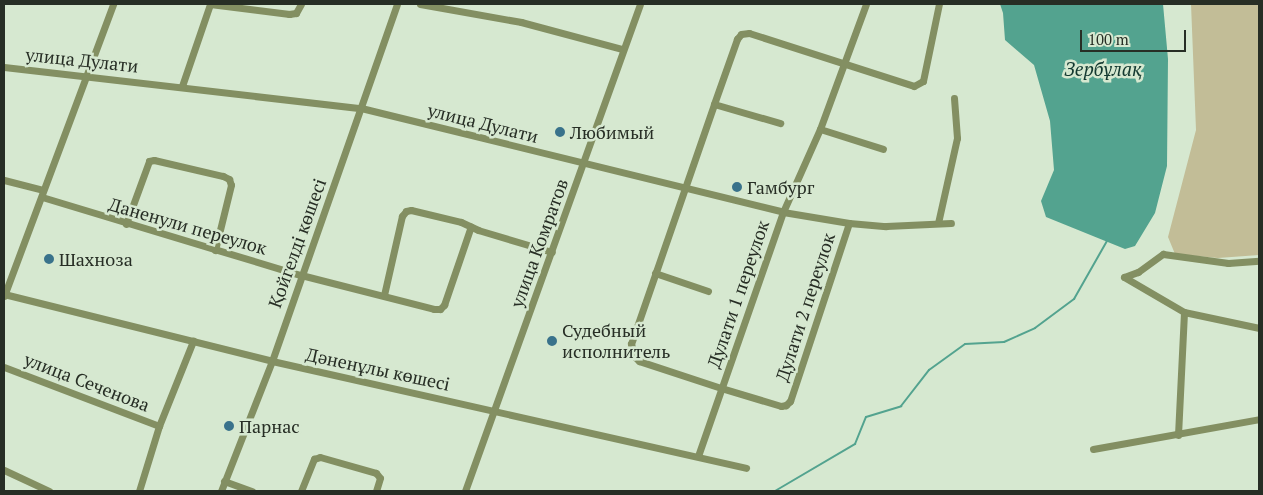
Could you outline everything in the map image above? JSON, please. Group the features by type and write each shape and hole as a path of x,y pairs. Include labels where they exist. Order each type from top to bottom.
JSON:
{"street":[{"path":"4,295 113,4"},
{"path":"182,86 210,4 289,14 296,13 302,4"},
{"name":"Қойгелді көшесі","path":"221,491 272,361 397,4"},
{"path":"420,4 521,22 622,49"},
{"name":"улица Комратов","path":"465,491 496,410 584,163 622,49 640,4"},
{"name":"Дулати 1 переулок","path":"698,456 783,212 820,128 866,4"},
{"path":"721,388 639,361 635,357 631,344 737,39 742,34 748,33 914,86 919,85 922,81 939,4"},
{"name":"улица Дулати","path":"4,67 87,75 361,108 684,189 783,212 849,223 886,226 951,222"},
{"path":"938,223 956,138 954,98"},
{"path":"714,104 780,122"},
{"path":"820,128 883,149"},
{"path":"126,224 148,161 154,160 224,176 231,185 215,250"},
{"name":"Даненули переулок","path":"4,180 126,224 301,275 440,309 444,305 471,226"},
{"path":"384,295 402,216 406,211 420,212 471,226 552,252"},
{"name":"Дулати 2 переулок","path":"721,388 781,406 786,405 790,401 849,223"},
{"path":"1259,261 1228,263 1164,254 1138,272 1124,277 1184,312 1259,328"},
{"path":"655,273 708,291"},
{"name":"Дәненұлы көшесі","path":"4,295 272,361 496,410 746,468"},
{"path":"1178,435 1184,312"},
{"name":"улица Сеченова","path":"139,491 159,426 193,341"},
{"name":"улица Сеченова","path":"4,367 159,426"},
{"path":"1093,449 1259,419"},
{"path":"301,491 314,459 320,457 376,473 380,478 376,491"},
{"path":"4,470 49,491"},
{"path":"224,481 252,491"}],"shaded area":[{"path":"1191,4 1259,4 1259,255 1218,258 1175,254 1168,237 1196,130"}],"water":[{"name":"Зербұлақ","path":"1000,4 1163,4 1168,59 1167,166 1155,213 1135,246 1125,249 1046,217 1041,201 1054,170 1050,121 1034,65 1005,40 1003,13"}],"waterway":[{"path":"775,491 855,444 866,417 901,406 929,370 965,344 1004,342 1035,328 1074,299 1107,241"}],"place":[{"name":"Любимый","path":"560,132"},
{"name":"Гамбург","path":"737,187"},
{"name":"Шахноза","path":"49,259"},
{"name":"Судебный исполнитель","path":"552,341"},
{"name":"Парнас","path":"229,426"}]}
